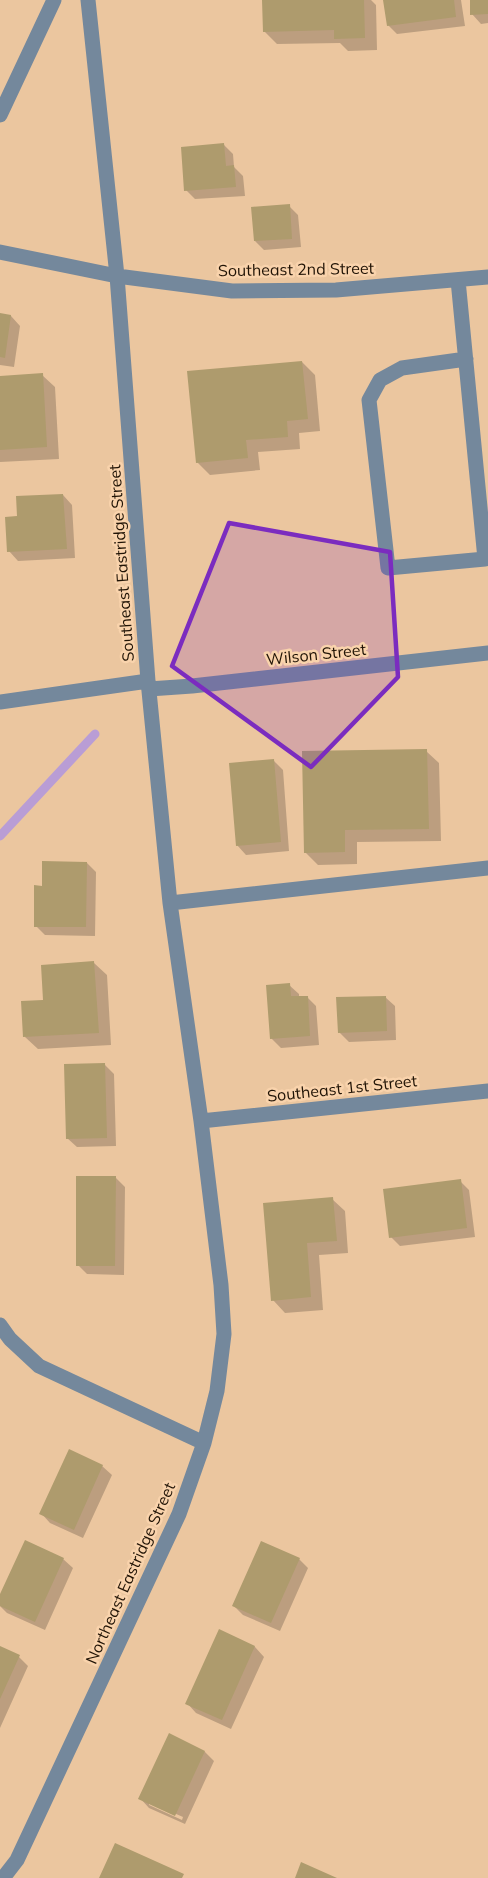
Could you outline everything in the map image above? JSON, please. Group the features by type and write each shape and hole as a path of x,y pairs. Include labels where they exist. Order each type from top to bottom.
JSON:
{"street":[{"path":"0,115 54,0"},
{"name":"Southeast Eastridge Street","path":"88,0 117,276 148,685 170,903 201,1121"},
{"name":"Southeast 2nd Street","path":"0,252 117,276 232,291 336,290 488,277"},
{"path":"458,279 466,359 485,559 388,568 369,400 380,380 402,368 466,359"},
{"name":"Wilson Street","path":"0,702 148,685 192,686 488,653"},
{"path":"170,903 488,868"},
{"name":"Southeast 1st Street","path":"201,1121 488,1091"},
{"name":"Northeast Eastridge Street","path":"3,1878 17,1860 155,1568 179,1514 204,1443 217,1391 224,1334 221,1285 201,1121"},
{"path":"0,1325 10,1339 39,1366 204,1443"}],"highlighted area":[{"path":"229,523 390,552 398,677 311,767 172,666"}],"building":[{"path":"262,0 364,0 365,38 334,39 334,30 263,32"},
{"path":"383,0 454,0 456,17 387,26"},
{"path":"470,0 488,0 488,14 470,15"},
{"path":"224,143 226,166 234,165 236,187 184,191 181,147"},
{"path":"290,204 292,239 254,241 251,207"},
{"path":"0,313 11,315 5,358 0,357"},
{"path":"302,361 308,419 287,421 288,437 246,440 248,458 196,463 187,371"},
{"path":"43,373 47,447 0,450 0,376"},
{"path":"63,494 67,549 7,552 5,517 17,516 16,496"},
{"path":"427,749 429,829 345,830 345,852 304,853 302,751"},
{"path":"274,759 281,842 236,846 229,763"},
{"path":"42,861 87,862 86,927 34,927 34,885 42,886"},
{"path":"94,961 99,1033 23,1037 21,1001 43,1000 41,965"},
{"path":"290,983 291,996 308,996 310,1036 270,1039 266,985"},
{"path":"386,996 387,1031 338,1033 336,997"},
{"path":"105,1063 107,1138 66,1139 64,1064"},
{"path":"76,1176 116,1176 115,1266 76,1266"},
{"path":"461,1179 467,1228 389,1238 383,1189"},
{"path":"333,1197 337,1241 307,1243 311,1297 271,1301 263,1203"},
{"path":"69,1449 103,1465 74,1530 39,1514"},
{"path":"25,1540 64,1558 35,1622 0,1606 0,1594"},
{"path":"261,1541 300,1558 271,1623 232,1606"},
{"path":"219,1629 255,1646 222,1720 185,1704"},
{"path":"0,1646 20,1655 0,1699"},
{"path":"169,1733 205,1751 175,1816 138,1799"},
{"path":"115,1843 184,1874 182,1878 99,1878"},
{"path":"301,1862 337,1878 295,1878"}],"waterway":[{"path":"0,836 95,734"}]}
